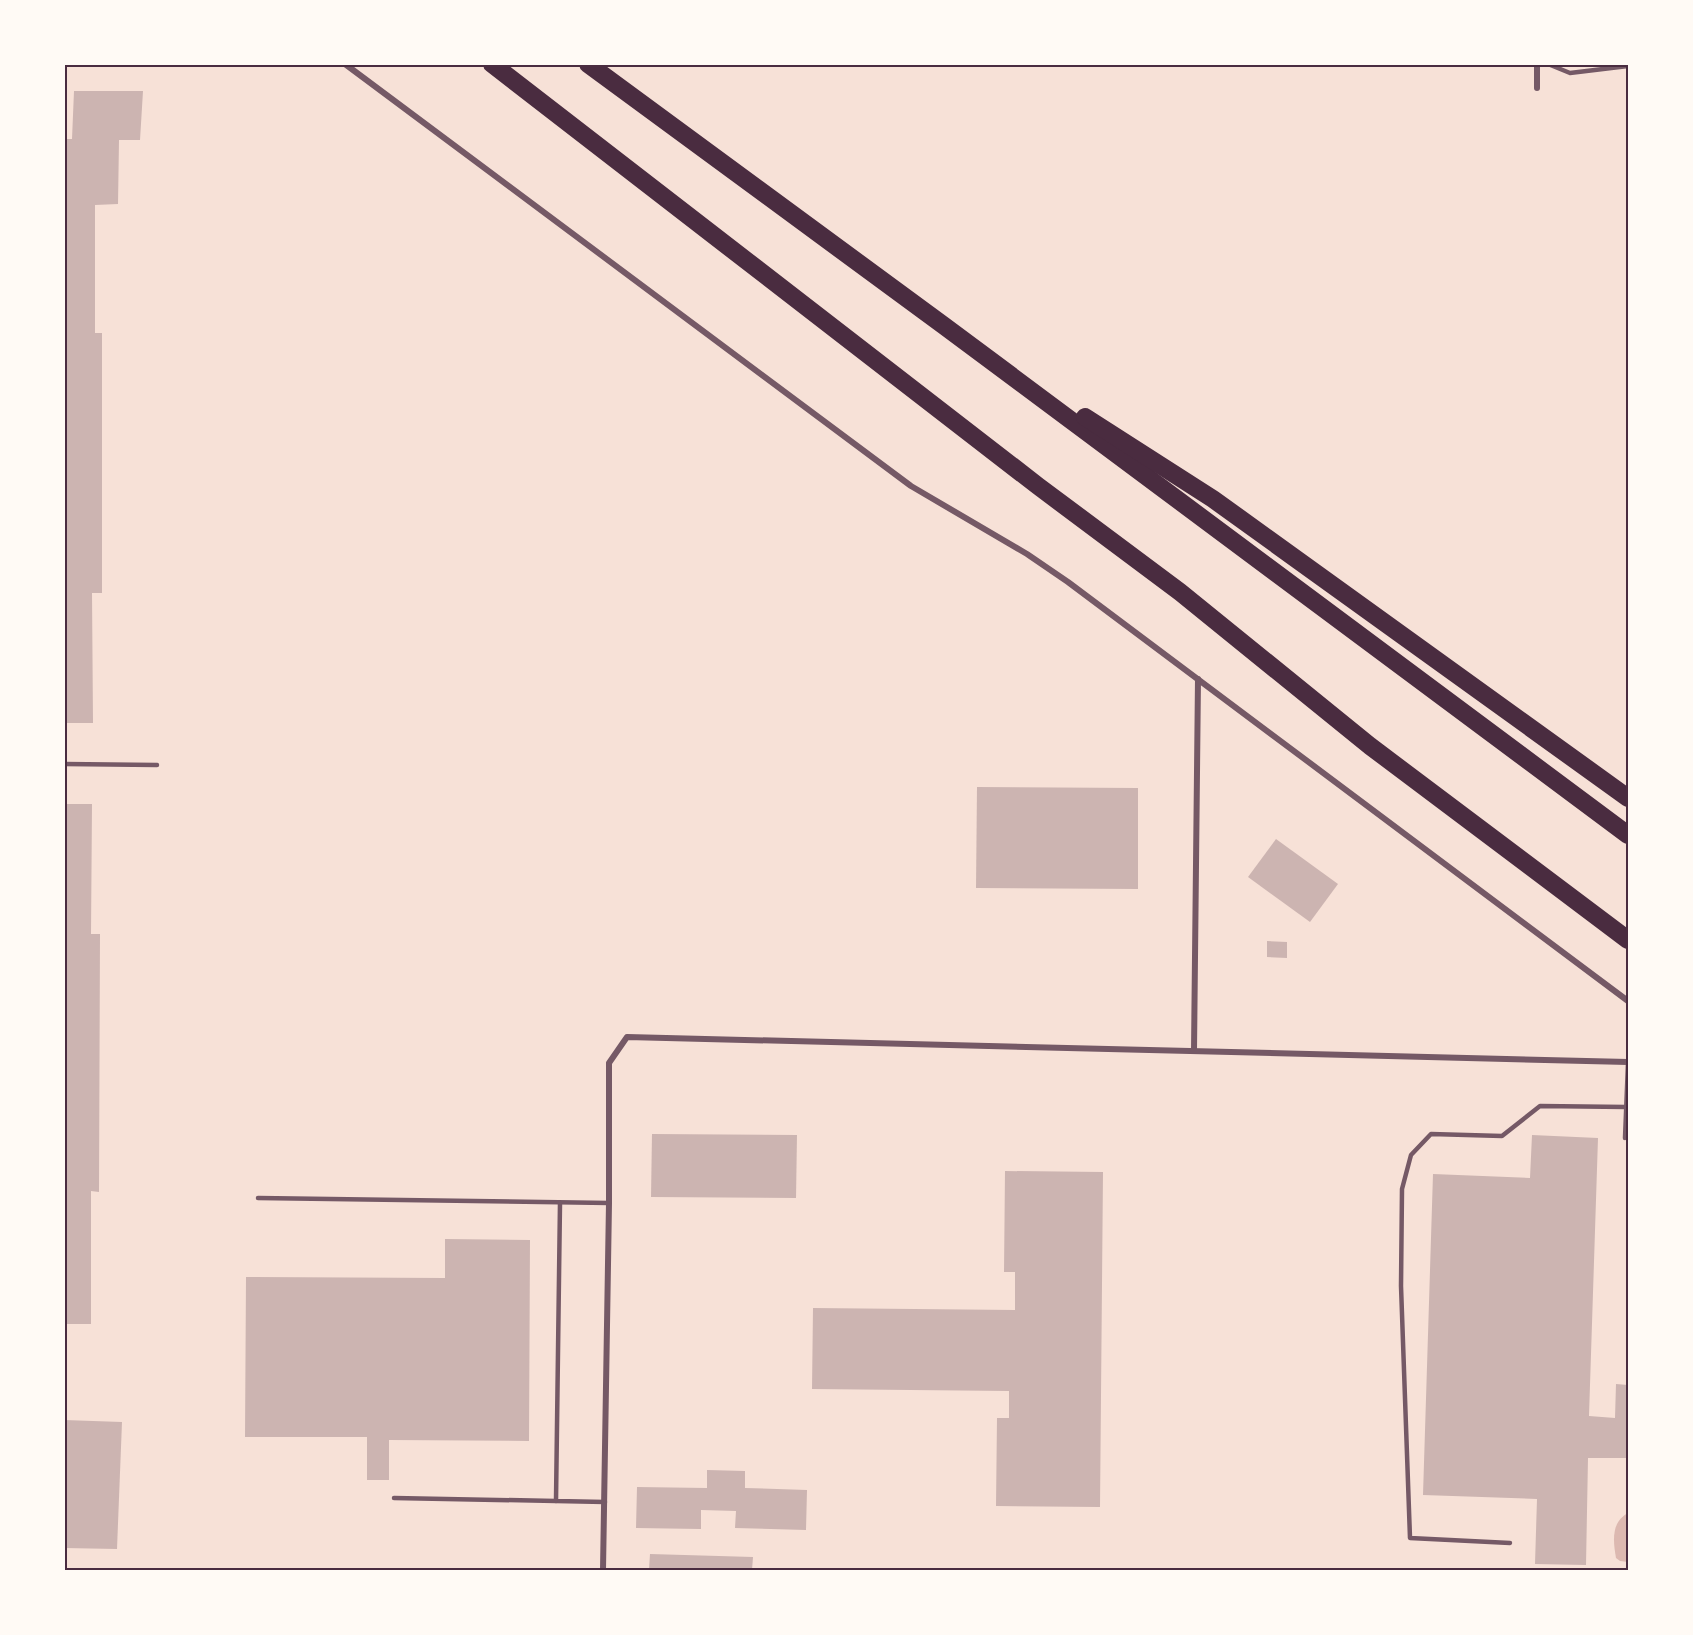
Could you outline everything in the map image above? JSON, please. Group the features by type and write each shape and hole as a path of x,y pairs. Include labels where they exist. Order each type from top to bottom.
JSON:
{"highway":[{"path":"492,64 1028,479 1180,592 1370,746 1629,940"},
{"path":"588,64 1629,835"},
{"path":"943,325 1213,499 1629,798"}],"street":[{"path":"345,64 910,486 1027,554 1629,1001"},
{"path":"1537,64 1537,88"},
{"path":"1194,1051 1198,679"},
{"path":"603,1570 609,1063 627,1037 1628,1062"}],"lane":[{"path":"1548,64 1569,73 1629,66"},
{"path":"64,764 157,765"},
{"path":"1625,1138 1628,1062"},
{"path":"1510,1543 1410,1538 1401,1286 1402,1189 1411,1155 1431,1134 1502,1136 1540,1106 1626,1107"},
{"path":"258,1198 609,1203"},
{"path":"556,1501 560,1203"},
{"path":"394,1498 605,1502"}],"shaded area":[{"path":"1628,1513 1628,1562 1616,1558 1614,1532 1619,1521"}],"building":[{"path":"74,91 143,91 140,140 119,140 118,204 95,205 95,333 102,333 102,593 92,593 93,723 64,723 64,139 72,139"},
{"path":"977,787 1138,788 1138,889 976,888"},
{"path":"64,804 92,804 91,934 100,934 99,1192 91,1191 91,1324 64,1324"},
{"path":"1276,839 1338,884 1310,922 1248,877"},
{"path":"1267,941 1287,942 1287,958 1267,957"},
{"path":"652,1134 797,1135 796,1198 651,1197"},
{"path":"1532,1135 1598,1138 1589,1416 1615,1418 1616,1384 1628,1385 1628,1458 1588,1458 1586,1565 1535,1564 1537,1499 1423,1495 1433,1174 1530,1178"},
{"path":"1005,1171 1103,1172 1100,1507 996,1506 997,1418 1009,1418 1009,1391 812,1389 813,1308 1015,1310 1015,1272 1004,1272"},
{"path":"445,1239 530,1240 529,1441 389,1440 389,1480 367,1480 367,1437 245,1437 246,1277 445,1278"},
{"path":"64,1420 122,1422 117,1549 64,1548"},
{"path":"707,1470 745,1471 745,1488 807,1490 806,1530 735,1528 736,1511 701,1510 701,1529 636,1528 637,1487 707,1488"},
{"path":"650,1554 753,1557 752,1570 649,1570"}]}
